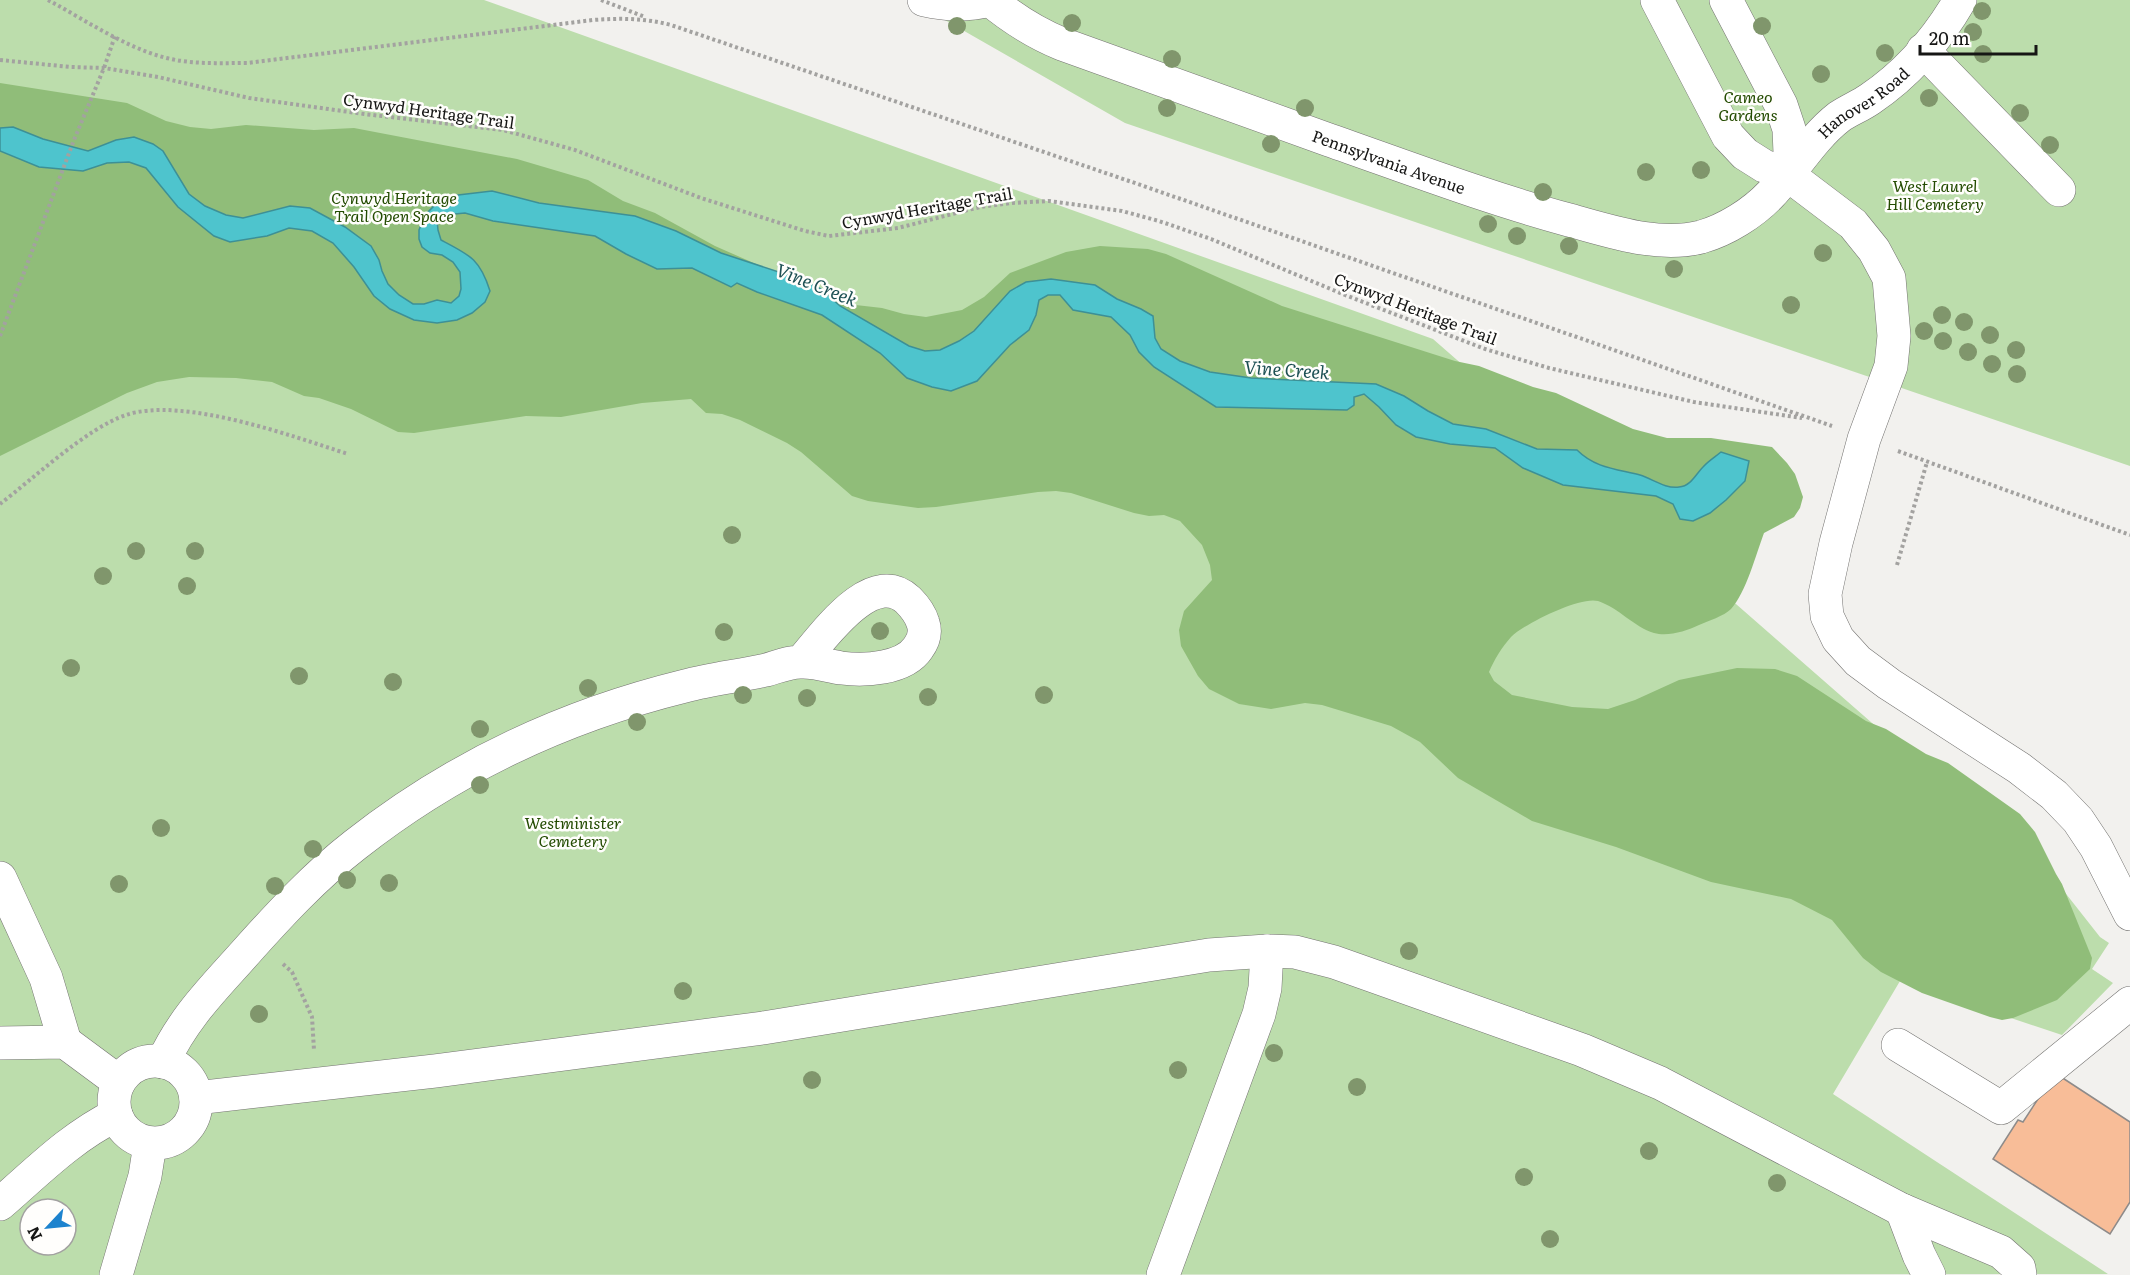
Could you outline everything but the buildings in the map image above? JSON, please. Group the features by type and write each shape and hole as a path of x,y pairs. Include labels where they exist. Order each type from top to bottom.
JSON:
{"lane":[{"name":"Pennsylvania Avenue","path":"924,0 946,5 970,5 990,0 1035,33 1062,44 1493,198 1645,238 1677,240 1700,237 1727,226 1749,213 1771,195 1787,174"},
{"path":"1657,0 1728,136 1745,154 1764,166 1787,174 1853,224 1874,250 1889,278 1894,336 1891,366 1864,439 1825,594 1827,616 1838,639 1858,661 1889,684 2019,768 2054,795 2078,820 2096,847 2130,914"},
{"path":"1726,0 1784,113 1789,129 1790,153 1787,174"},
{"name":"Hanover Road","path":"1787,174 1839,117 1870,99 1891,83 1940,30 1960,0"},
{"path":"1923,50 2059,190"},
{"path":"163,1062 173,1040 191,1012 309,886 354,845 453,777 495,754 590,713 642,696 802,661"},
{"path":"0,878 46,978 64,1042"},
{"path":"196,1098 604,1050 763,1028 1209,955 1266,951 1295,952 1334,962 1582,1050 1660,1083 1902,1210 2001,1252 2019,1268 2020,1275"},
{"path":"1163,1275 1259,1014 1265,988 1266,951"},
{"path":"1898,1045 2001,1108 2130,1003"},
{"path":"0,1043 64,1042 119,1082"},
{"path":"150,1061 163,1062 175,1066 193,1085 196,1098 195,1113 189,1126 178,1137 165,1143 150,1143 129,1134 121,1125 116,1115 115,1092 127,1072 137,1065 150,1061"},
{"path":"0,1204 92,1126 116,1115"},
{"path":"116,1275 145,1176 150,1143"},
{"path":"1902,1210 1918,1255 1929,1275"}],"path":[{"path":"48,0 150,52 180,61 212,64 247,63 592,20 648,19"},
{"path":"601,0 648,19 1121,178 1812,419 2130,535"},
{"path":"0,336 115,36"},
{"name":"Cynwyd Heritage Trail","path":"0,60 104,68 158,77 249,98 502,130 575,150 700,198 806,231 830,236 898,228 980,207 1012,203 1049,201 1122,211 1211,239 1345,295 1485,349 1549,368 1694,402 1812,419"},
{"path":"0,504 96,430 128,414 145,411 197,413 237,421 348,454"},
{"path":"1898,565 1928,462"},
{"path":"257,940 292,972 312,1017 316,1084"}],"green space":[{"name":"Westminister Cemetery","path":"0,0 484,0 1433,339 2063,890 2100,937 2109,943 2092,969 2113,983 2062,1035 1900,981 1833,1094 2108,1274 0,1275"},
{"name":"West Laurel Hill Cemetery","path":"910,0 2130,0 2130,466 1125,123"},
{"name":"Cynwyd Heritage Trail Open Space","path":"0,83 127,103 166,121 190,127 211,129 246,125 314,130 354,128 517,159 588,180 623,201 655,213 715,246 847,304 882,308 904,314 926,317 962,310 984,297 1010,273 1066,252 1100,246 1148,249 1166,254 1282,306 1455,361 1479,366 1533,387 1556,393 1633,429 1667,438 1711,438 1772,447 1795,474 1803,497 1794,517 1764,533 1746,583 1728,612 1688,629 1671,634 1659,634 1647,630 1606,604 1598,601 1579,603 1539,619 1511,637 1489,672 1494,681 1512,695 1572,707 1608,709 1635,700 1679,680 1737,668 1775,669 1797,676 1866,721 1886,729 1926,754 1948,763 2020,814 2035,832 2062,884 2092,958 2090,969 2057,1000 2013,1018 2002,1020 1990,1017 1922,993 1881,972 1863,958 1832,920 1791,899 1711,882 1616,847 1532,821 1458,778 1420,742 1391,726 1322,705 1305,703 1271,709 1239,704 1209,689 1198,676 1181,646 1179,630 1184,611 1212,580 1210,565 1202,545 1180,521 1164,515 1149,516 1134,513 1071,493 1056,491 918,508 868,501 852,496 801,452 787,443 740,420 722,414 706,413 691,399 642,403 561,417 526,416 414,433 398,432 351,409 319,398 304,396 272,382 236,378 189,377 157,382 127,393 0,456"}],"water":[{"path":"13,127 43,139 88,151 116,140 134,137 153,144 163,151 189,194 205,206 226,215 243,218 290,206 310,208 345,227 371,246 388,284 413,304 424,304 437,300 451,303 459,296 461,289 460,272 453,262 442,255 430,253 422,247 419,230 425,215 434,206 458,195 492,191 539,203 635,216 676,231 721,253 800,279 821,289 840,306 909,346 925,351 940,350 974,331 1010,291 1026,282 1051,279 1095,285 1117,299 1153,316 1155,338 1161,349 1180,361 1210,372 1251,378 1376,384 1404,396 1453,424 1486,429 1537,449 1577,450 1591,461 1640,475 1669,487 1687,484 1721,452 1749,461 1745,481 1726,500 1710,513 1693,521 1680,519 1673,504 1656,496 1563,485 1523,468 1495,448 1450,444 1416,437 1396,425 1364,394 1354,397 1354,405 1347,410 1216,407 1154,367 1139,352 1130,335 1111,317 1073,310 1060,295 1048,295 1039,300 1036,315 1029,330 1010,345 977,381 951,391 907,378 880,353 822,315 737,283 731,287 692,268 657,269 595,236 493,221 465,213 444,215 437,220 438,230 441,240 467,254 478,265 490,291 485,302 472,313 457,320 437,323 414,320 390,309 374,296 354,267 333,243 312,231 289,228 267,236 230,242 214,236 178,207 146,168 129,162 107,163 83,171 39,167 0,151 0,128"}],"park label":[{"name":"Cameo Gardens","path":"1748,105"}],"water label":[{"name":"Vine Creek","path":"817,284"},
{"name":"Vine Creek","path":"1287,369"}]}
